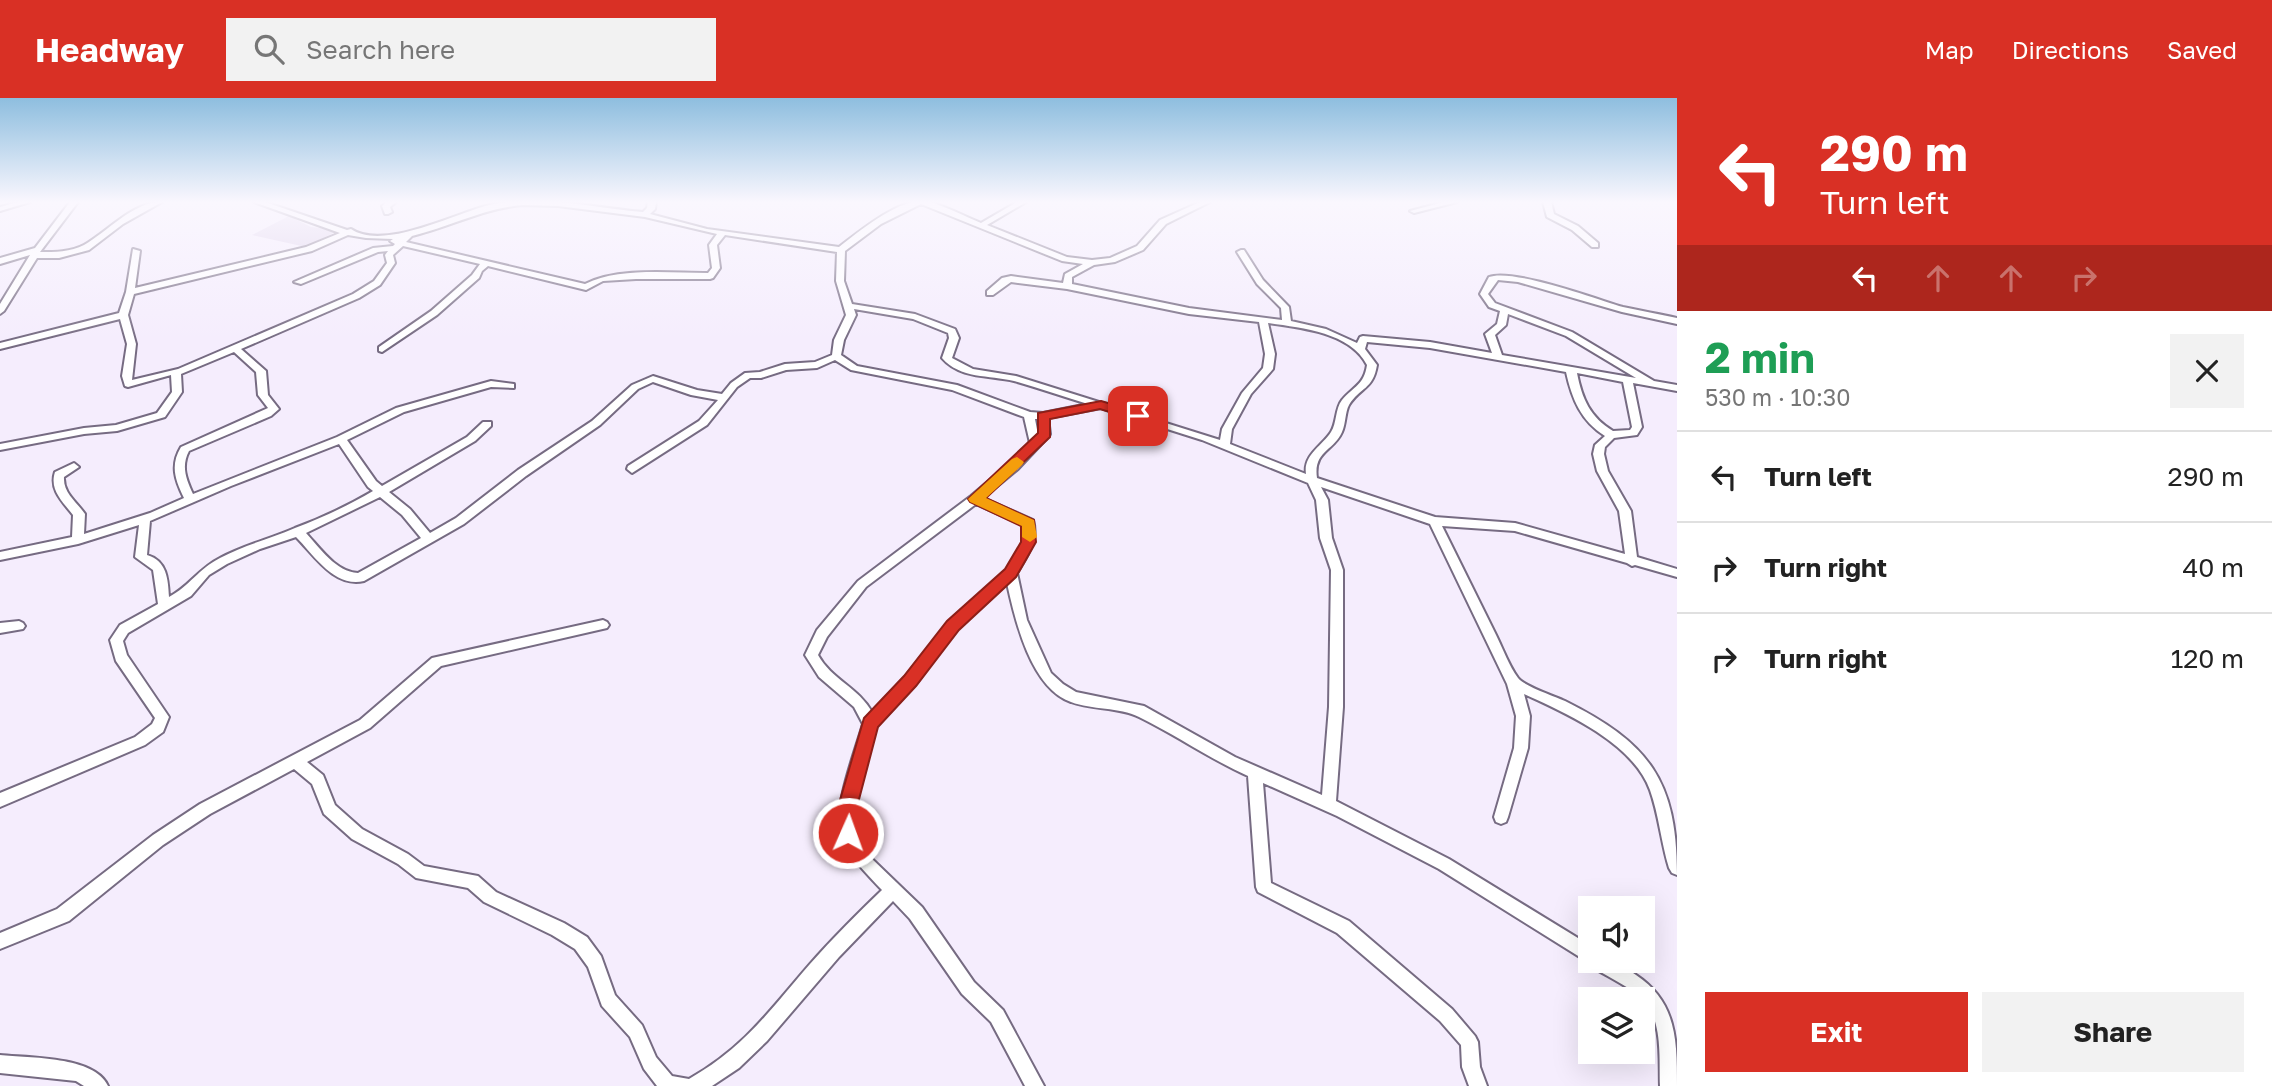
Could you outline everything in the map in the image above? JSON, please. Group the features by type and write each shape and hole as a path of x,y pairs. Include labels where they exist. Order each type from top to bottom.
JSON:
{"street":[{"path":"0,309 39,248"},
{"path":"0,261 36,252 59,255 86,248"},
{"path":"130,292 311,248"},
{"path":"298,282 386,248"},
{"path":"136,251 130,292 123,315 132,339 131,357 125,375 128,384 176,373 327,310 367,290 387,271 391,263 389,255 396,248"},
{"path":"410,248 487,262 586,287 601,279 710,276 716,268 713,248"},
{"path":"829,248 841,250 840,281 851,315 839,340 836,356"},
{"path":"1040,248 1065,258 1092,263 1112,260 1140,248"},
{"path":"1241,252 1247,264 1262,279 1269,294 1285,307 1287,323"},
{"path":"382,349 434,313 476,276 478,270 487,262"},
{"path":"1067,285 1068,276 1092,263"},
{"path":"1650,382 1569,334 1492,305 1484,294 1492,279 1497,277 1519,280 1625,310 1677,321"},
{"path":"990,293 1005,280 1011,279 1067,285 1189,311 1312,326 1360,348 1371,359 1373,372 1370,378 1344,404 1337,432 1317,454 1310,467 1312,480 1322,500 1326,538 1337,570 1336,707 1328,805"},
{"path":"850,306 915,317 952,331 954,338 947,358 971,372 1013,377 1101,405 1434,521 1515,527 1677,573"},
{"path":"1498,357 1490,334 1501,325 1504,311"},
{"path":"0,346 123,315"},
{"path":"1224,446 1227,429 1247,393 1268,369 1270,354 1263,320"},
{"path":"1360,348 1363,339 1430,345 1677,388"},
{"path":"191,500 182,484 179,467 181,454 192,445 274,409 263,395 261,371 236,349"},
{"path":"1575,371 1590,367 1598,353"},
{"path":"836,356 854,368 954,387 1036,415 1101,405"},
{"path":"632,469 703,423 734,385 748,375 761,375 785,367 817,365 836,356"},
{"path":"1575,371 1581,410 1596,427 1611,435 1633,433 1637,427 1628,378"},
{"path":"954,387 971,372"},
{"path":"0,447 84,431 117,428 161,415 177,392 176,373"},
{"path":"298,532 341,575 351,579 360,578 460,521 522,473 596,423 635,387 653,379 695,393 726,398"},
{"path":"0,556 78,540 145,519 227,483 341,439 400,410 491,384 511,386"},
{"path":"870,724 867,712 850,693 815,664 811,655 822,634 862,584 975,499 1014,466 1045,434 1036,415"},
{"path":"0,800 140,741 158,728 162,717 121,657 116,640 124,629 187,593 205,572 223,561 298,532 365,501 471,439 487,424"},
{"path":"1611,435 1600,445 1597,454 1602,470 1625,511 1632,562"},
{"path":"341,439 349,447 364,474 406,512 428,539"},
{"path":"74,467 59,474 57,482 61,493 79,514 78,540"},
{"path":"975,499 1029,523 1029,542 1011,573 953,625 910,681 870,724 847,807 848,833 865,862 916,913 968,988 997,1016 1035,1086"},
{"path":"145,519 141,557 153,559 158,565 164,606"},
{"path":"1434,521 1514,684 1523,716 1521,748 1501,817"},
{"path":"1011,573 1021,620 1046,676 1058,688 1073,697 1139,710 1255,773 1328,805 1444,864 1578,948"},
{"path":"0,941 62,915 187,821 365,724 401,695 416,677 437,663 603,625"},
{"path":"0,628 19,626"},
{"path":"1514,684 1561,704 1609,734 1644,766 1660,799 1668,845 1677,868"},
{"path":"294,762 317,780 329,809 357,834 403,859 421,873 472,881 490,897 558,929 581,943 595,962 608,1000 636,1031 650,1063 667,1084 683,1086"},
{"path":"1255,773 1264,887 1343,927 1447,1015 1469,1042 1471,1067 1478,1086"},
{"path":"695,1086 719,1073 762,1038 851,930 893,891"},
{"path":"1616,973 1644,991 1657,1005 1667,1048 1669,1086"},
{"path":"0,1063 79,1072 99,1086"}],"slow traffic":[{"path":"1017,462 975,499 1029,523 1030,537"}],"route":[{"path":"848,833 847,807 870,724 910,681 953,625 1011,573 1029,542 1029,523 975,499 1014,466 1045,434 1043,416 1101,405 1138,416"}]}
